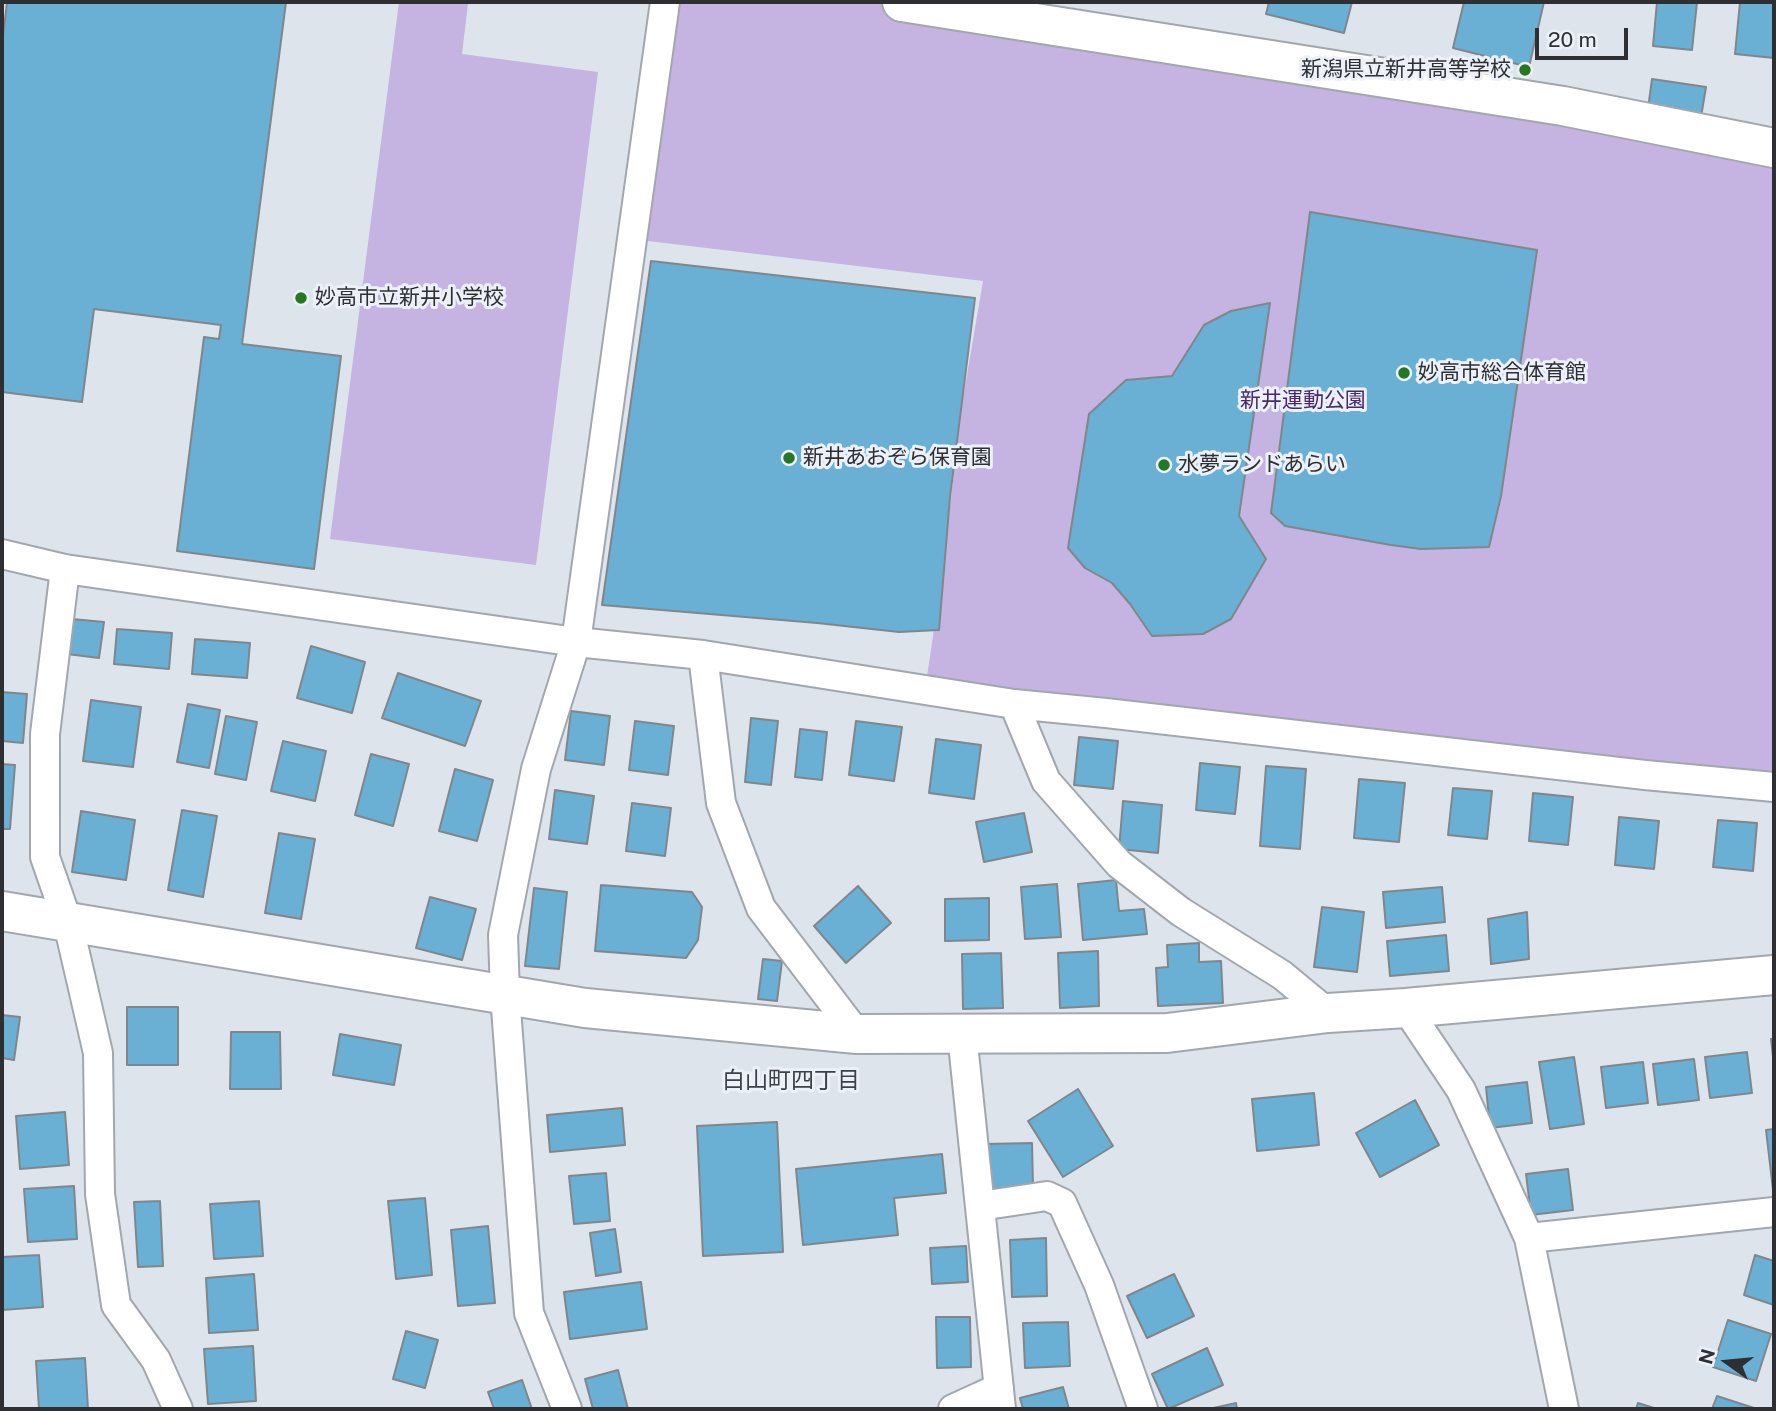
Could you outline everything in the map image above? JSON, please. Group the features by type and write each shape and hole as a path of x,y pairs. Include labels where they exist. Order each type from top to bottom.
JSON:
{"street":[{"path":"567,1409 529,1313 505,995 503,935 533,782 576,642 665,2"},
{"path":"902,2 1563,106 1774,148"},
{"path":"2,554 65,569 576,642 703,655 1014,704 1632,774 1774,787"},
{"path":"65,569 45,734 45,857 68,923 99,1053 100,1194 116,1305 156,1360 178,1409"},
{"path":"703,655 722,803 761,908 857,1034"},
{"path":"1014,704 1046,781 1119,864 1181,912 1282,975 1328,1013"},
{"path":"2,911 585,1008 857,1034 1167,1033 1328,1013 1774,975"},
{"path":"1406,1008 1461,1090 1529,1238 1564,1409"},
{"path":"953,1409 1000,1399 962,1034"},
{"path":"980,1206 1047,1196 1062,1203 1099,1285 1143,1409"},
{"path":"1529,1238 1774,1212"}],"green space":[{"path":"399,2 468,4 462,54 598,72 536,565 330,539"},
{"name":"新井運動公園","path":"665,2 880,2 1112,35 1774,148 1774,787 925,690 944,562 960,416 983,281 631,239"}],"building":[{"path":"7,2 286,2 242,344 341,356 314,569 177,551 204,337 219,339 221,325 94,309 82,402 2,392 2,44"},
{"path":"1269,2 1352,2 1344,33 1266,14"},
{"path":"1464,2 1544,2 1529,67 1453,48"},
{"path":"1657,2 1697,2 1692,50 1653,46"},
{"path":"1740,2 1774,2 1774,58 1735,54"},
{"path":"1652,79 1706,87 1701,117 1648,109"},
{"name":"妙高市総合体育館","path":"1310,212 1537,250 1501,496 1489,547 1421,549 1391,545 1285,526 1271,513"},
{"name":"新井あおぞら保育園","path":"651,261 975,298 950,497 939,630 899,632 602,605"},
{"name":"水夢ランドあらい","path":"1270,303 1239,516 1266,559 1231,619 1203,634 1152,636 1112,583 1085,568 1068,548 1089,414 1126,380 1172,376 1204,325 1231,311"},
{"path":"72,619 104,622 99,658 67,654"},
{"path":"117,629 172,633 169,669 114,664"},
{"path":"195,639 250,643 247,678 192,674"},
{"path":"311,646 365,662 352,713 297,698"},
{"path":"398,673 481,701 465,746 382,718"},
{"path":"2,692 27,694 23,743 2,741"},
{"path":"91,700 141,707 133,767 83,761"},
{"path":"188,704 220,710 209,768 177,762"},
{"path":"571,711 610,716 604,765 565,760"},
{"path":"226,716 257,722 246,780 215,774"},
{"path":"751,718 778,721 771,785 745,782"},
{"path":"635,721 674,726 668,775 629,770"},
{"path":"856,721 902,727 894,781 849,775"},
{"path":"800,729 827,732 822,780 795,777"},
{"path":"1079,737 1118,741 1113,789 1074,785"},
{"path":"936,739 981,745 974,799 929,793"},
{"path":"283,741 326,751 315,801 271,791"},
{"path":"371,754 409,764 393,826 355,815"},
{"path":"1200,763 1240,767 1235,814 1196,810"},
{"path":"2,764 15,765 10,829 2,829"},
{"path":"1266,766 1306,769 1300,849 1260,846"},
{"path":"455,769 493,780 477,841 439,831"},
{"path":"1359,779 1405,783 1399,842 1354,838"},
{"path":"1453,788 1492,791 1487,839 1448,835"},
{"path":"555,790 594,796 587,844 549,839"},
{"path":"1533,793 1573,797 1568,845 1529,841"},
{"path":"1123,801 1162,805 1158,853 1119,849"},
{"path":"632,803 671,808 665,856 626,851"},
{"path":"182,810 217,816 203,897 168,890"},
{"path":"81,811 135,820 126,880 72,872"},
{"path":"1024,813 1032,852 984,862 976,822"},
{"path":"1619,817 1659,821 1654,869 1615,865"},
{"path":"1718,820 1757,823 1753,871 1713,867"},
{"path":"279,833 315,839 301,919 265,913"},
{"path":"1116,880 1119,911 1144,909 1147,934 1083,940 1078,884"},
{"path":"1057,884 1061,937 1025,939 1021,887"},
{"path":"601,885 692,892 702,907 698,940 686,958 595,951"},
{"path":"858,886 891,923 846,963 814,926"},
{"path":"1442,887 1445,922 1386,928 1383,892"},
{"path":"534,888 567,892 559,969 525,966"},
{"path":"430,897 476,909 462,960 416,948"},
{"path":"989,898 989,940 945,941 945,899"},
{"path":"1322,907 1364,912 1357,972 1314,967"},
{"path":"1527,912 1529,959 1491,964 1488,919"},
{"path":"1446,935 1449,971 1390,976 1387,941"},
{"path":"1199,943 1199,962 1221,961 1223,1003 1158,1006 1156,968 1168,967 1167,945"},
{"path":"1098,951 1099,1006 1060,1008 1058,953"},
{"path":"1001,953 1003,1008 963,1009 962,954"},
{"path":"763,959 782,961 777,1001 758,999"},
{"path":"127,1007 178,1007 178,1065 127,1065"},
{"path":"2,1015 20,1017 14,1060 2,1058"},
{"path":"231,1032 280,1032 281,1089 230,1089"},
{"path":"340,1034 401,1045 394,1085 333,1075"},
{"path":"1771,1039 1774,1039 1774,1066"},
{"path":"1747,1052 1752,1093 1710,1098 1705,1057"},
{"path":"1574,1057 1584,1124 1550,1129 1539,1062"},
{"path":"1694,1059 1699,1100 1658,1105 1653,1064"},
{"path":"1643,1062 1648,1103 1606,1108 1601,1067"},
{"path":"1527,1082 1532,1123 1490,1128 1486,1087"},
{"path":"1078,1089 1113,1146 1063,1177 1028,1121"},
{"path":"1314,1093 1319,1145 1257,1151 1252,1099"},
{"path":"1415,1100 1439,1145 1380,1177 1356,1133"},
{"path":"622,1108 625,1145 550,1152 547,1115"},
{"path":"65,1112 69,1165 20,1169 16,1116"},
{"path":"777,1122 783,1252 703,1256 697,1126"},
{"path":"1774,1129 1774,1190 1773,1190 1766,1130"},
{"path":"1032,1143 1033,1187 988,1189 986,1144"},
{"path":"942,1154 946,1193 894,1198 898,1235 803,1245 796,1169"},
{"path":"1568,1169 1573,1210 1531,1215 1526,1174"},
{"path":"606,1173 610,1221 574,1224 569,1176"},
{"path":"74,1186 77,1239 28,1242 24,1189"},
{"path":"425,1198 432,1275 396,1279 388,1201"},
{"path":"160,1201 163,1266 138,1267 134,1202"},
{"path":"259,1201 263,1256 214,1259 210,1204"},
{"path":"488,1226 495,1303 458,1306 451,1230"},
{"path":"615,1229 621,1272 596,1276 590,1233"},
{"path":"1046,1238 1047,1296 1012,1297 1010,1240"},
{"path":"966,1246 968,1282 932,1284 930,1248"},
{"path":"39,1255 43,1307 2,1310 2,1257"},
{"path":"1755,1255 1774,1261 1774,1305 1744,1295"},
{"path":"254,1274 258,1330 209,1333 206,1278"},
{"path":"1174,1274 1194,1316 1147,1338 1127,1296"},
{"path":"641,1282 647,1329 570,1339 564,1292"},
{"path":"936,1317 970,1317 971,1367 937,1368"},
{"path":"1728,1320 1771,1334 1756,1381 1713,1367"},
{"path":"1068,1322 1070,1366 1025,1368 1023,1323"},
{"path":"406,1331 438,1340 425,1388 393,1379"},
{"path":"253,1346 256,1401 208,1404 204,1349"},
{"path":"1207,1348 1223,1385 1168,1409 1152,1374"},
{"path":"85,1358 88,1409 39,1409 36,1361"},
{"path":"618,1370 628,1409 593,1409 585,1379"},
{"path":"522,1380 532,1409 494,1409 488,1392"},
{"path":"1063,1387 1069,1409 1023,1409 1020,1398"},
{"path":"1717,1396 1757,1409 1712,1409"},
{"path":"1236,1403 1237,1409 1209,1409"},
{"path":"1638,1403 1657,1409 1636,1409"}],"place":[{"name":"新潟県立新井高等学校","path":"1525,70"},
{"name":"妙高市立新井小学校","path":"301,298"},
{"name":"妙高市総合体育館","path":"1404,373"},
{"name":"新井あおぞら保育園","path":"789,458"},
{"name":"水夢ランドあらい","path":"1164,465"}],"district":[{"name":"白山町四丁目","path":"791,1081"}]}
